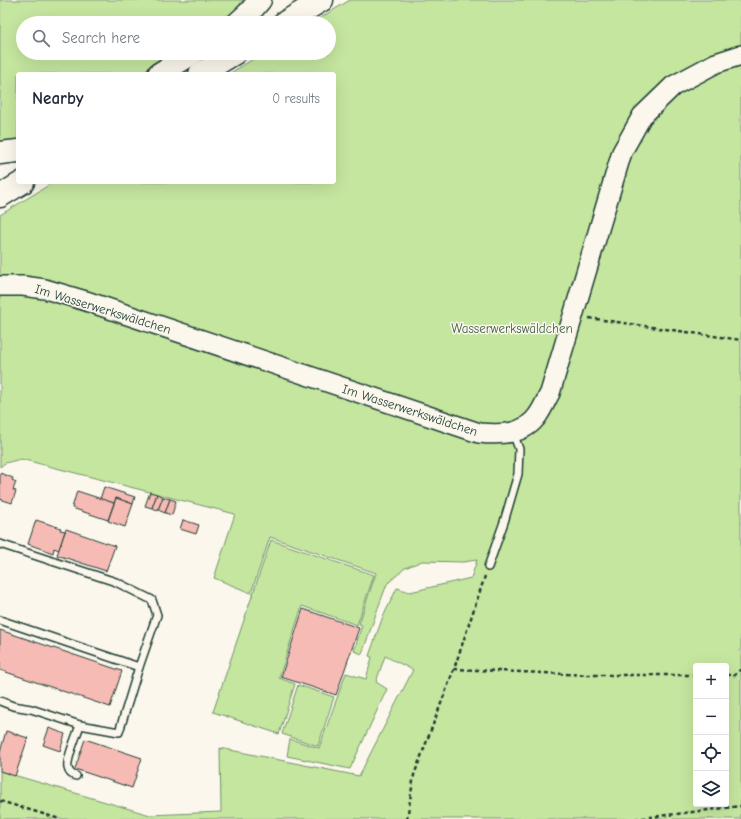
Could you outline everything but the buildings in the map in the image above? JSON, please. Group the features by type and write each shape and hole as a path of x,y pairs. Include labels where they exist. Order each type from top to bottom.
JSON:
{"highway":[{"path":"246,16 260,0"},
{"path":"296,16 322,0"},
{"path":"162,72 182,60"},
{"path":"203,72 223,60"},
{"path":"0,153 16,151"},
{"path":"0,196 20,184"}],"street":[{"name":"Im Wasserwerkswäldchen","path":"0,286 23,286 45,289 79,299 479,433 500,435 513,432 525,427 538,416 550,393 622,152 642,116 673,86 716,63 741,55"}],"lane":[{"path":"488,567 504,522 518,474 520,449 513,432"},
{"path":"0,544 116,582 152,600 157,615 139,667 120,732 80,725 31,709 13,706 0,701"},
{"path":"0,620 139,667"},
{"path":"76,776 69,772 68,763 80,725"}],"path":[{"path":"573,316 741,340"},
{"path":"407,819 414,774 454,669 488,567"},
{"path":"454,669 588,675 693,675"},
{"path":"729,675 735,675 741,669"},
{"path":"0,801 60,819"},
{"path":"635,819 741,806"}],"green space":[{"path":"0,0 243,0 235,11 228,16 16,16 16,60 163,60 144,72 16,72 16,142 0,142"},
{"name":"Wasserwerkswäldchen","path":"350,0 741,0 741,819 0,819 0,771 150,815 221,812 220,748 359,776 413,670 385,656 376,682 387,689 350,769 287,756 290,739 319,748 346,673 366,679 372,657 369,656 382,619 397,588 410,592 471,578 477,560 463,562 422,561 405,568 387,584 362,654 354,651 362,625 359,624 376,573 270,537 251,593 214,578 235,514 21,459 5,463 0,467 0,215 51,184 336,184 336,72 232,72 252,60 336,60 336,16 324,16"},
{"path":"271,540 374,575 357,625 302,606 279,678 295,684 279,734 213,712"},
{"path":"298,685 334,697 318,746 282,734"}]}
